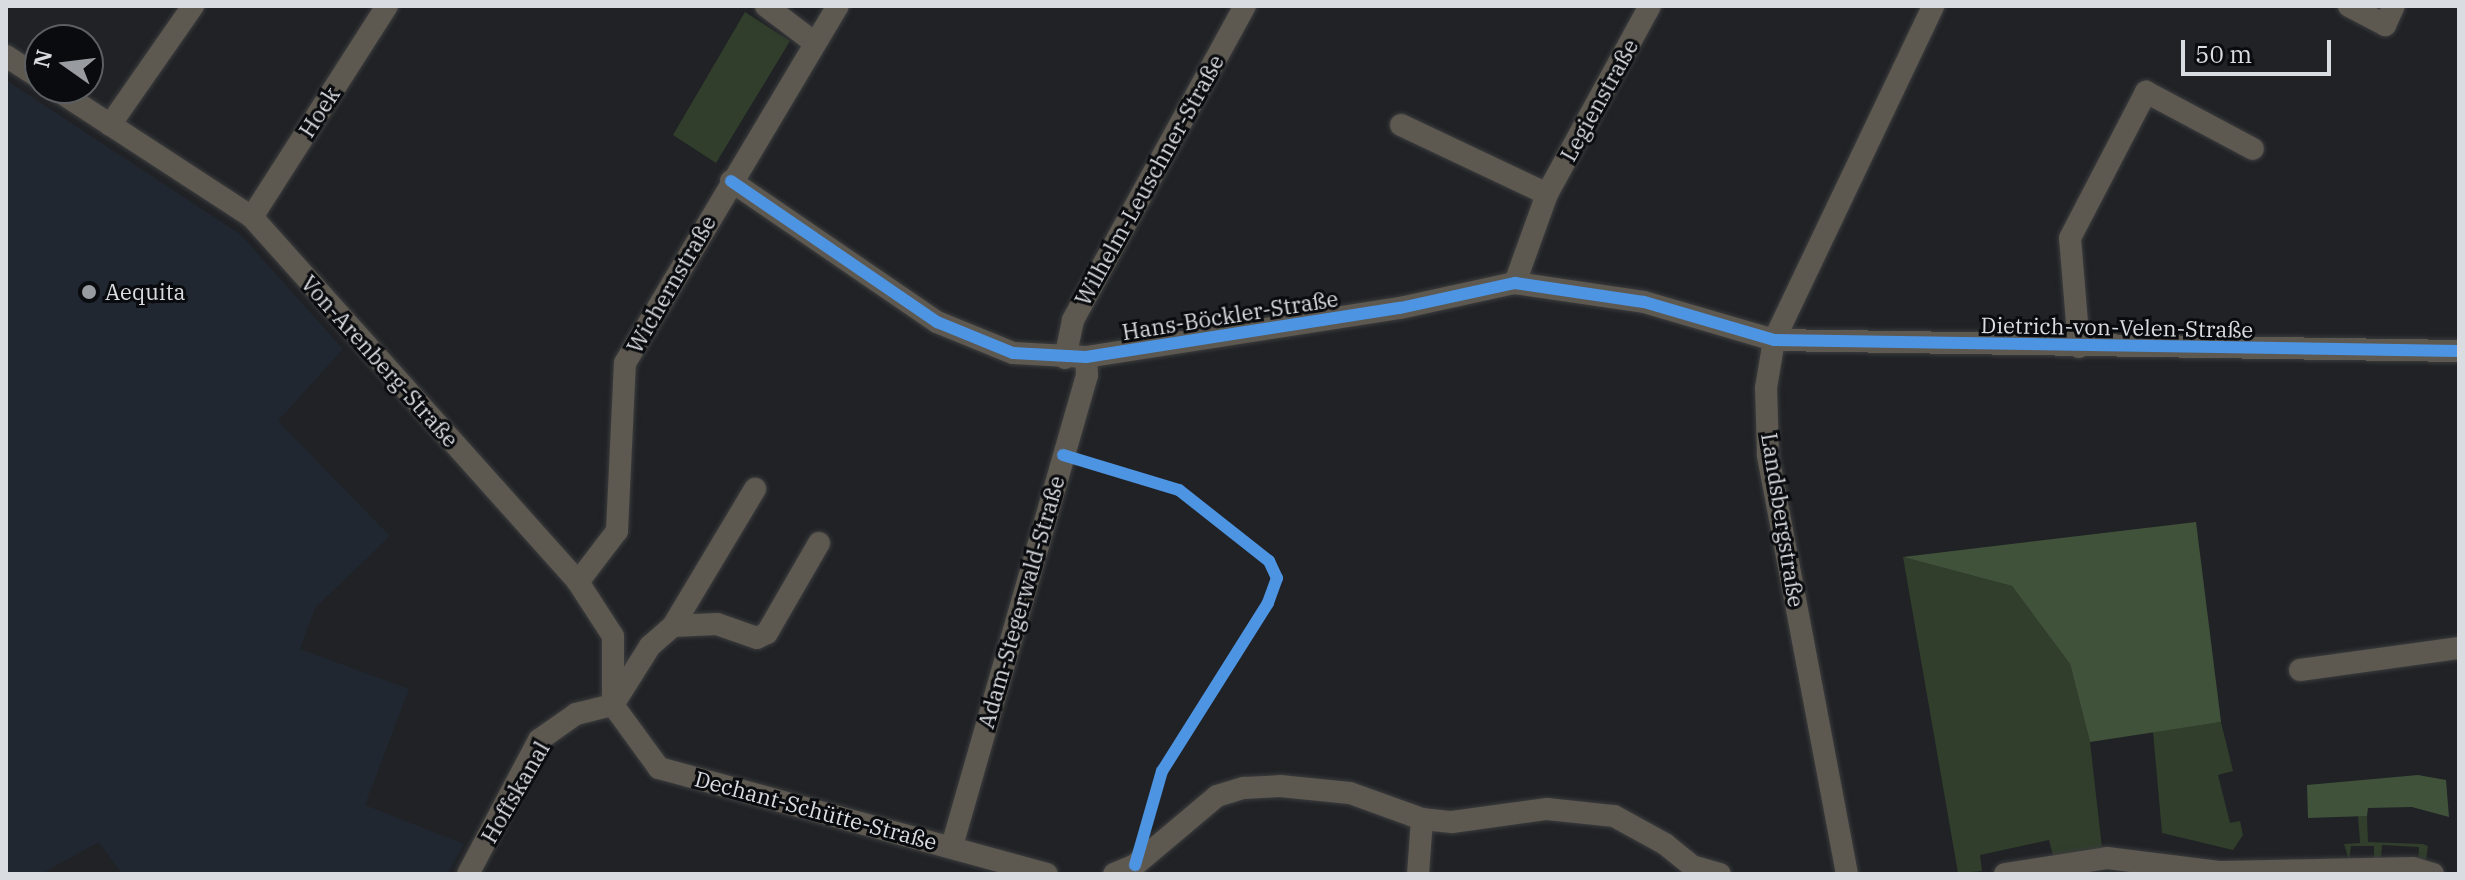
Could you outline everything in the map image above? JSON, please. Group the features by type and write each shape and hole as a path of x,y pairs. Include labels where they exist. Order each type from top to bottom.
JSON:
{"street":[{"path":"110,125 193,6"},
{"name":"Hoek","path":"252,217 387,6"},
{"path":"766,6 815,43"},
{"name":"Wichernstraße","path":"578,582 617,531 625,363 838,6"},
{"name":"Wilhelm-Leuschner-Straße","path":"1076,358 1073,320 1245,6"},
{"name":"Legienstraße","path":"1515,283 1547,194 1650,6"},
{"name":"Landsbergstraße","path":"1847,874 1768,454 1766,388 1774,340 1933,6"},
{"path":"2349,6 2385,25 2394,6"},
{"path":"6,56 24,68"},
{"name":"Dietrich-von-Velen-Straße","path":"2079,347 2070,238 2146,92 2253,149"},
{"name":"Von-Arenberg-Straße","path":"78,104 252,217 578,582 613,636 613,705"},
{"path":"1401,125 1547,194"},
{"name":"Hans-Böckler-Straße","path":"731,181 937,322 1013,353 1076,358 1400,308 1515,283 1644,302 1774,340"},
{"name":"Dietrich-von-Velen-Straße","path":"1774,340 2459,351"},
{"name":"Adam-Stegerwald-Straße","path":"952,846 1087,375 1076,358"},
{"path":"613,705 650,646 673,626 755,489"},
{"path":"673,626 717,624 757,638 767,633 819,543"},
{"path":"2300,670 2459,648"},
{"name":"Dechant-Schütte-Straße","path":"613,705 659,768 1047,874"},
{"name":"Hoffskanal","path":"468,874 539,740 576,714 613,705"},
{"path":"1114,874 1135,869 1188,816 1217,796 1244,788 1350,793 1422,819 1452,822 1547,809 1614,816 1665,844 1692,866 1720,874"},
{"path":"1418,874 1422,819"},
{"path":"2005,874 2107,858 2219,872 2413,868 2433,874"}],"shaded area":[{"path":"6,80 24,92 24,104 42,104 241,235 343,349 278,421 390,536 315,608 300,649 409,689 365,805 464,844 448,874 122,874 99,842 41,874 6,874"}],"green space":[{"path":"745,12 790,41 716,163 673,135"},
{"path":"2196,522 2221,722 2090,742 2070,664 2012,586 1903,557"},
{"path":"1903,557 2012,586 2070,664 2090,742 2102,848 2053,856 2049,840 1980,855 1982,871 1958,873"},
{"path":"2221,722 2233,771 2218,775 2230,823 2240,821 2243,835 2233,850 2162,833 2153,732"},
{"path":"2418,775 2446,780 2449,817 2412,807 2368,808 2367,816 2308,818 2307,785"},
{"path":"2358,816 2367,816 2368,842 2423,844 2428,846 2426,859 2418,862 2419,847 2382,845 2381,859 2374,859 2374,846 2351,846 2349,860 2344,844 2360,843"}],"cycle path":[{"path":"731,181 937,322 1013,353 1086,357 1400,308 1515,283 1644,302 1774,340 2459,351"},
{"path":"1063,455 1179,490 1269,561 1277,578 1268,603 1162,771 1135,865"}],"place":[{"name":"Aequita","path":"89,292"}]}
